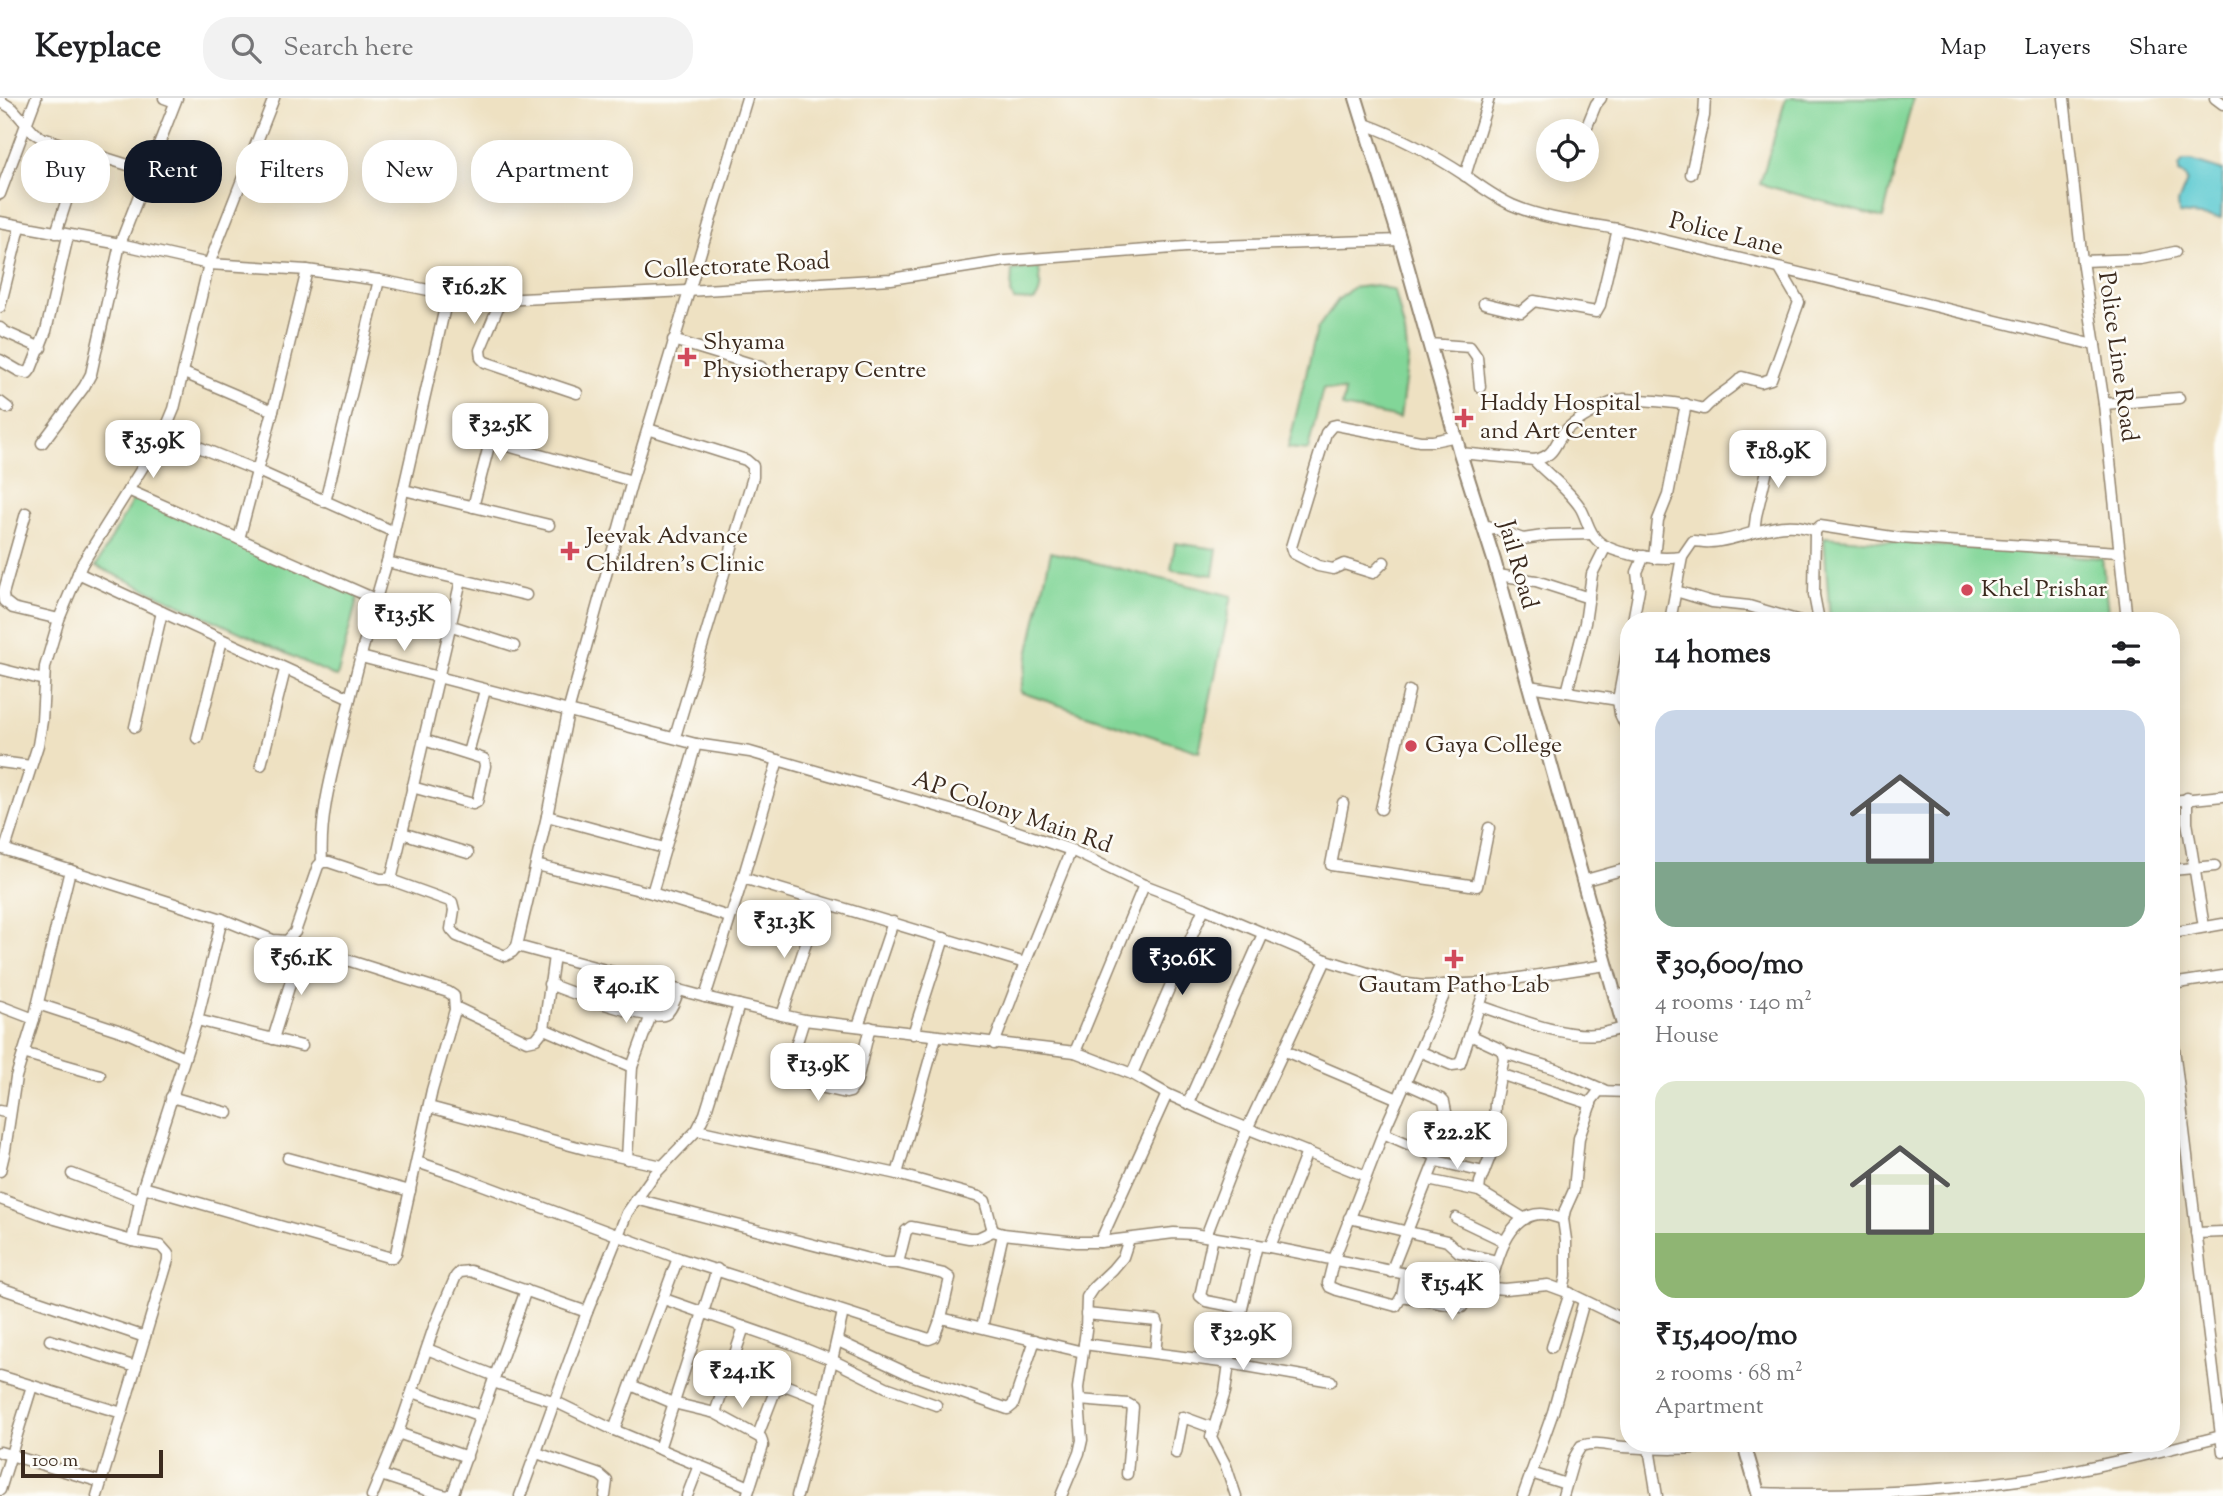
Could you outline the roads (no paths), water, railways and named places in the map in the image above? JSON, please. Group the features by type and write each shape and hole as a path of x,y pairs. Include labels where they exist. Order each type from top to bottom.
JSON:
{"main road":[{"name":"Jail Road","path":"1356,98 1484,526 1620,1014"},
{"path":"1746,1452 1758,1494"}],"street":[{"path":"1,190 36,98"},
{"path":"160,140 176,100 164,98"},
{"path":"274,98 209,264 174,409 164,433 97,538 78,573 59,619 46,667 42,720 31,766 2,848 222,919 273,940 292,938 318,866 322,862 324,815 350,698 387,562 448,294"},
{"path":"322,862 388,879 452,902 454,910 451,929 457,936 505,956 517,946 568,712 687,291 747,98"},
{"path":"1465,176 1489,98"},
{"path":"1590,119 1601,98"},
{"path":"1691,174 1704,116 1705,98"},
{"name":"Police Line Road","path":"2064,98 2082,261 2104,404 2126,612"},
{"path":"2215,98 2223,104"},
{"path":"0,101 13,109 34,133 49,140"},
{"name":"Police Lane","path":"1365,124 1394,134 1492,195 1541,215 1618,229 1781,271 2095,345"},
{"path":"56,233 66,203"},
{"path":"42,443 91,374 120,244 135,203"},
{"name":"Collectorate Road","path":"0,222 209,264 307,270 379,280 448,294 501,300 891,279 1006,261 1185,247 1400,240"},
{"path":"0,307 19,227"},
{"path":"1484,303 1521,312 1534,301 1596,312 1618,229"},
{"path":"0,360 19,372 28,373 41,348 68,236"},
{"path":"2082,261 2141,259 2175,252"},
{"path":"239,539 307,270"},
{"path":"1460,453 1534,460 1550,455 1560,437 1585,415 1623,399 1686,404 1704,409 1714,397 1734,386 1742,377 1761,383 1771,379 1799,302 1781,271"},
{"path":"324,502 379,280"},
{"path":"501,300 480,351 481,358 485,362 577,393"},
{"path":"0,328 41,348"},
{"path":"673,340 761,367"},
{"path":"1429,344 1470,347 1477,357 1480,387"},
{"path":"184,373 273,411"},
{"path":"2104,404 2179,398"},
{"path":"1635,612 1639,589 1637,572 1649,557 1658,520 1668,495 1686,404"},
{"path":"473,507 498,411"},
{"path":"1384,562 1373,573 1344,564 1333,569 1318,566 1293,553 1291,547 1326,433 1336,425 1420,440 1433,441 1457,436"},
{"path":"648,429 747,460 753,466 753,477 674,737"},
{"path":"164,433 258,471 394,532"},
{"path":"490,441 632,481"},
{"path":"1754,532 1773,444"},
{"path":"1534,460 1580,507 1592,534 1606,546 1649,557 1682,557"},
{"path":"128,490 375,599"},
{"path":"404,490 549,525"},
{"path":"26,513 3,594 4,601 13,608 59,619"},
{"path":"1484,526 1523,539 1592,534"},
{"path":"1672,612 1682,557 1693,541 1712,542 1754,532 1804,526 1815,531"},
{"path":"1817,612 1814,594 1815,531 1821,526 1899,538 2119,552"},
{"path":"1567,692 1585,623 1592,574 1606,546"},
{"path":"387,562 526,595"},
{"path":"78,573 350,698"},
{"path":"1498,575 1536,581 1589,598"},
{"path":"388,879 394,870 460,580"},
{"path":"1676,591 1712,602 1749,606 1769,612"},
{"path":"135,727 162,612"},
{"path":"449,625 514,646"},
{"path":"197,738 222,640"},
{"name":"AP Colony Main Rd","path":"361,657 696,744 750,752 971,816 1071,850 1144,885 1326,960 1401,983 1487,984 1606,965"},
{"path":"0,669 44,680"},
{"path":"261,765 285,670"},
{"path":"1529,685 1618,700"},
{"path":"1620,689 1620,714"},
{"path":"468,753 485,690"},
{"path":"1381,809 1409,691"},
{"path":"412,787 476,804 485,762 481,757 424,740"},
{"path":"652,893 696,744"},
{"path":"705,997 778,761"},
{"path":"0,762 31,766"},
{"path":"2180,799 2223,796"},
{"path":"2187,798 2194,868 2204,927"},
{"path":"1343,803 1331,865 1477,886 1489,828"},
{"path":"547,816 664,848"},
{"path":"402,833 468,853"},
{"path":"994,1044 1071,850"},
{"path":"536,865 652,893 729,917"},
{"path":"2180,869 2214,866"},
{"path":"0,1171 5,1150 5,1112 34,1019 70,870"},
{"path":"1583,881 1620,871"},
{"path":"743,878 1025,963"},
{"path":"1075,1052 1144,885"},
{"path":"782,1015 820,901"},
{"path":"1132,1074 1205,908"},
{"path":"132,1241 143,1187 197,1020 222,919"},
{"path":"858,1026 893,922"},
{"path":"2180,932 2223,924"},
{"path":"1188,1103 1263,934"},
{"path":"913,1034 944,938"},
{"path":"143,1187 388,1258 396,1253 455,1007 454,996 286,940"},
{"path":"273,1039 302,946"},
{"path":"517,946 705,997 804,1020 1075,1052 1132,1074 1188,1103 1366,1176"},
{"path":"455,1007 527,1041 536,1040 544,1029 554,956"},
{"path":"1242,1308 1206,1301 1200,1296 1210,1236 1248,1128 1326,960"},
{"path":"2180,983 2223,976"},
{"path":"550,984 594,1001 662,1016 667,1013 679,990"},
{"path":"1419,1051 1457,1065 1462,1060 1487,984"},
{"path":"1406,1275 1399,1304 1391,1307 1330,1287 1328,1276 1383,1133 1444,995 1445,985"},
{"path":"1614,994 1620,994"},
{"path":"38,1004 130,1034 184,1058"},
{"path":"520,1496 618,1235 636,1199 662,1166 697,1130 705,1114 739,1005"},
{"path":"0,1006 34,1019"},
{"path":"1480,1006 1577,1034 1599,1034 1620,1029"},
{"path":"627,1159 632,1067 651,1015"},
{"path":"197,1020 302,1046"},
{"path":"804,1020 788,1071 789,1080 846,1093 856,1084 870,1027"},
{"path":"544,1029 632,1067"},
{"path":"1470,1035 1497,1046 1504,1053 1556,1069 1604,1090 1620,1091"},
{"path":"897,1174 936,1037"},
{"path":"1285,1051 1398,1099"},
{"path":"23,1053 100,1075"},
{"path":"1479,1191 1478,1187 1493,1149 1495,1103 1504,1053"},
{"path":"1501,1072 1503,1075 1591,1104"},
{"path":"1405,1083 1441,1099 1447,1117 1453,1120 1496,1127"},
{"path":"1552,1347 1567,1292 1564,1210 1574,1189 1577,1147 1591,1104 1595,1095 1604,1090"},
{"path":"1100,1242 1167,1094"},
{"path":"171,1097 228,1113"},
{"path":"2180,1099 2223,1452"},
{"path":"429,1107 519,1132 662,1166"},
{"path":"697,1130 897,1174 985,1201 998,1233 982,1327"},
{"path":"1383,1133 1433,1155 1436,1161 1391,1272"},
{"path":"1270,1247 1307,1152"},
{"path":"288,1158 410,1191"},
{"path":"1436,1161 1484,1172"},
{"path":"417,1162 678,1258 929,1339 934,1337 950,1278 924,1269 872,1261 636,1199"},
{"path":"72,1174 140,1200"},
{"path":"1428,1180 1479,1191 1524,1219"},
{"path":"0,1199 55,1219 132,1241 161,1246 168,1254 98,1496"},
{"path":"1490,1288 1504,1241 1524,1219 1538,1213 1563,1219"},
{"path":"1349,1218 1447,1241 1459,1252 1497,1261"},
{"path":"1455,1218 1504,1241"},
{"path":"898,1264 906,1231 911,1227 969,1238 998,1233 1077,1242 1100,1242 1174,1233 1210,1236 1467,1286 1548,1286 1567,1292 1620,1318"},
{"path":"2196,1233 2223,1232"},
{"path":"1065,1495 1082,1440 1079,1372 1084,1348 1087,1297 1123,1257 1129,1239"},
{"path":"1236,1496 1226,1466 1211,1437 1225,1392 1229,1363 1257,1245"},
{"path":"614,1430 678,1258"},
{"path":"659,1449 717,1269"},
{"path":"372,1496 398,1433 445,1301 460,1272 470,1270 587,1312"},
{"path":"1402,1296 1462,1307 1467,1286"},
{"path":"0,1288 145,1337"},
{"path":"381,1475 448,1496 454,1490 526,1290"},
{"path":"664,1299 832,1360 886,1387 936,1405"},
{"path":"1523,1496 1553,1412 1584,1301"},
{"path":"796,1496 823,1400 843,1312"},
{"path":"1086,1314 1157,1321 1155,1353"},
{"path":"941,1318 1035,1340 1084,1348 1155,1353 1331,1381"},
{"path":"715,1413 744,1327"},
{"path":"50,1340 136,1367"},
{"path":"838,1341 912,1375 1008,1409 1013,1405 1035,1340"},
{"path":"427,1349 699,1465 749,1491 763,1446 758,1435 715,1413 673,1404 631,1385"},
{"path":"0,1376 122,1413"},
{"path":"0,1490 5,1453 33,1386"},
{"path":"758,1435 775,1391 779,1388 787,1386 823,1400"},
{"path":"413,1392 481,1416"},
{"path":"1079,1399 1128,1404 1133,1407 1127,1474"},
{"path":"1176,1452 1184,1417 1213,1428"},
{"path":"398,1433 467,1457"},
{"path":"2180,1446 2221,1436"},
{"path":"1563,1496 1581,1446 1594,1443 1620,1447"},
{"path":"1650,1452 1657,1496"},
{"path":"1758,1494 1904,1490 2016,1480 2156,1452"},
{"path":"5,1453 101,1482"},
{"path":"537,1453 600,1475 607,1480 606,1496"},
{"path":"687,1496 699,1465"},
{"path":"1531,1473 1566,1484"}],"water":[{"path":"2183,161 2192,161 2223,171 2221,218 2179,214 2178,203 2187,181 2185,176 2179,173"}],"place":[{"name":"Shyama Physiotherapy Centre","path":"687,357"},
{"name":"Haddy Hospital and Art Center","path":"1464,418"},
{"name":"Jeevak Advance Children's Clinic","path":"570,551"},
{"name":"Khel Prishar","path":"1967,590"},
{"name":"Gaya College","path":"1411,746"},
{"name":"Gautam Patho Lab","path":"1454,959"}]}
